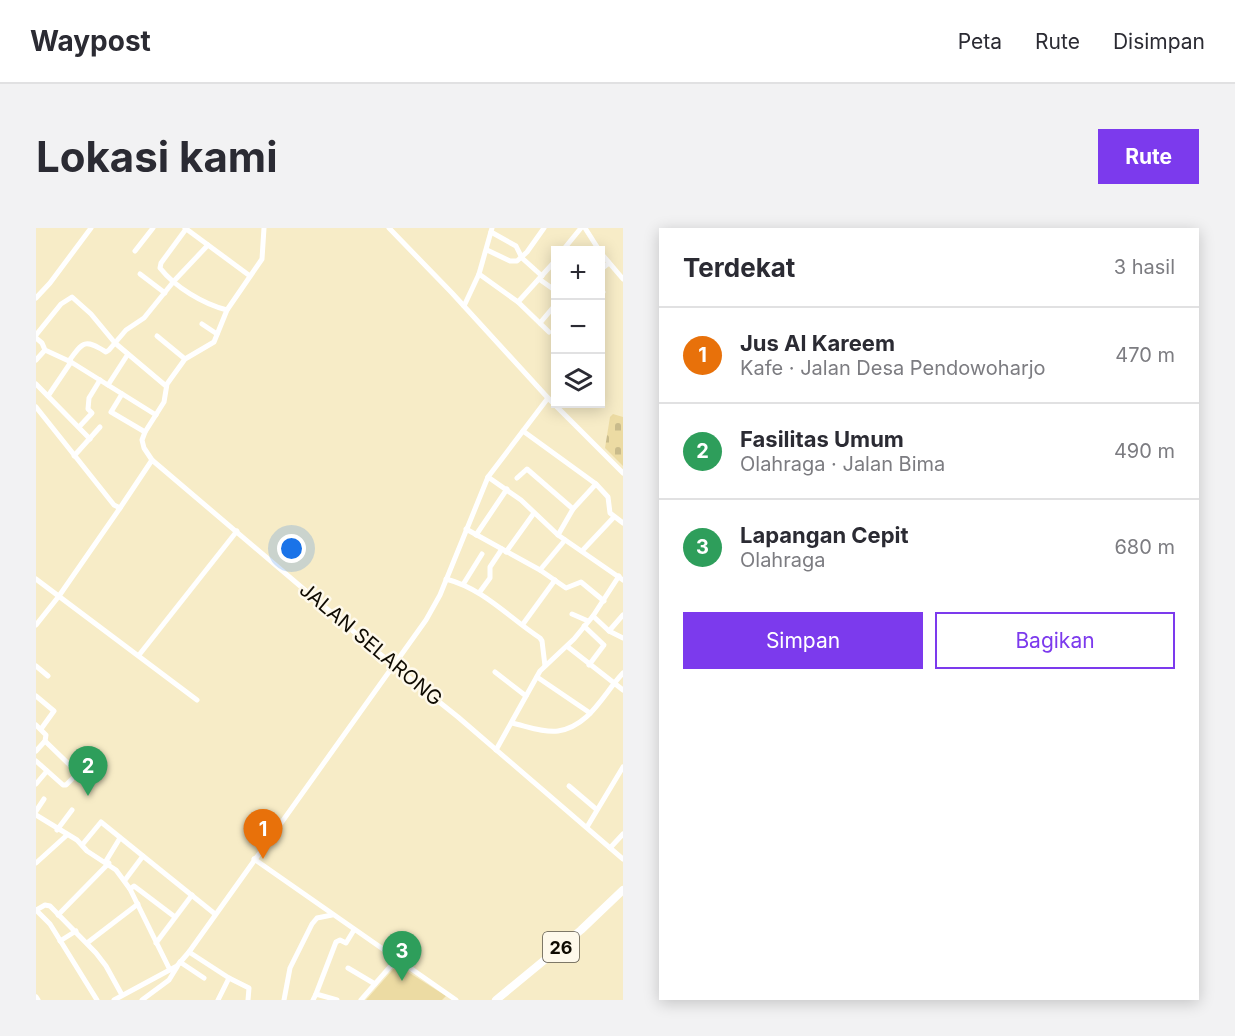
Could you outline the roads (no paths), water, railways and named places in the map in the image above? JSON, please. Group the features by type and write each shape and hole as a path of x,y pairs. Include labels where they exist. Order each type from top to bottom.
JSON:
{"main road":[{"name":"26","path":"496,1000 581,930 623,890"}],"street":[{"path":"135,251 153,228"},
{"path":"227,310 208,303 161,270 160,266 185,228 250,276"},
{"path":"36,625 59,596 152,460 142,440 165,398 166,386 184,359 212,344 227,310 262,259 264,228"},
{"path":"389,228 548,398 623,473"},
{"path":"487,250 510,261 517,261 522,258 544,228"},
{"path":"567,246 583,228 596,246"},
{"path":"36,298 50,283 88,229"},
{"path":"464,306 479,274 492,230 516,246 522,258 551,287"},
{"path":"48,396 78,348 92,343 106,352 126,330 144,318 174,281 208,245"},
{"path":"605,258 623,279"},
{"path":"605,266 609,263"},
{"path":"518,302 551,265"},
{"path":"140,273 165,293"},
{"path":"479,274 518,302 549,332"},
{"path":"156,415 70,362 45,350 36,337 61,304 72,297 91,314 116,343 166,386"},
{"path":"540,323 551,309"},
{"path":"202,324 217,334"},
{"path":"157,336 184,359"},
{"path":"36,360 45,350"},
{"path":"108,385 128,354"},
{"path":"79,428 92,413 87,404 100,380"},
{"path":"36,384 90,438"},
{"path":"122,394 111,412 145,432"},
{"path":"142,1000 171,978 434,607 488,477 548,398"},
{"path":"36,407 108,499 120,508"},
{"path":"74,456 100,427"},
{"path":"523,431 596,484 607,495 608,509 623,524"},
{"name":"JALAN SELARONG","path":"152,460 623,859"},
{"path":"518,478 527,469 573,509"},
{"path":"488,477 507,489 558,535 621,578 568,647 545,666 537,676 496,750"},
{"path":"558,535 573,509 596,484"},
{"path":"476,535 507,489"},
{"path":"479,593 490,578 490,567 534,513"},
{"path":"582,551 614,517"},
{"path":"466,530 540,570 568,588 581,582 603,601"},
{"path":"139,655 237,531"},
{"path":"540,570 565,540"},
{"path":"464,584 482,554"},
{"path":"36,579 197,700"},
{"path":"446,579 464,584 479,593 542,640 545,666"},
{"path":"523,624 555,580"},
{"path":"572,614 623,638"},
{"path":"609,631 623,615"},
{"path":"588,621 604,645 589,664"},
{"path":"568,647 623,690"},
{"path":"36,666 48,676"},
{"path":"495,672 526,696"},
{"path":"512,723 558,731 580,722 591,713 623,673"},
{"path":"537,676 591,713"},
{"path":"36,696 54,711 38,727 45,733 45,741 36,751"},
{"path":"36,761 62,785 66,786 78,773 45,741"},
{"path":"587,827 623,767"},
{"path":"36,784 47,771"},
{"path":"569,786 596,809"},
{"path":"44,799 36,813 57,830 82,845 87,851 107,862 125,880 170,970"},
{"path":"57,830 72,810"},
{"path":"82,845 100,822 215,914"},
{"path":"610,848 623,834"},
{"path":"36,863 66,835"},
{"path":"58,915 107,862 120,838"},
{"path":"125,880 143,856"},
{"path":"254,859 456,1000"},
{"path":"130,889 134,886 175,917"},
{"path":"156,943 192,895"},
{"path":"87,943 138,904"},
{"path":"97,1000 47,920 36,910 48,905 76,931 106,966 122,995"},
{"path":"284,1000 290,968 312,924 317,918 333,915"},
{"path":"337,1000 314,997 336,942 340,940 346,943 354,930"},
{"path":"60,941 76,931"},
{"path":"189,951 229,978 249,988 248,1000"},
{"path":"361,1000 396,960"},
{"path":"114,1000 179,964"},
{"path":"179,964 204,978"},
{"path":"348,968 375,984"},
{"path":"218,1000 229,978"}],"place":[{"name":"Fasilitas Umum","path":"88,796"},
{"name":"Jus Al Kareem","path":"263,859"},
{"name":"Lapangan Cepit","path":"402,981"}]}
